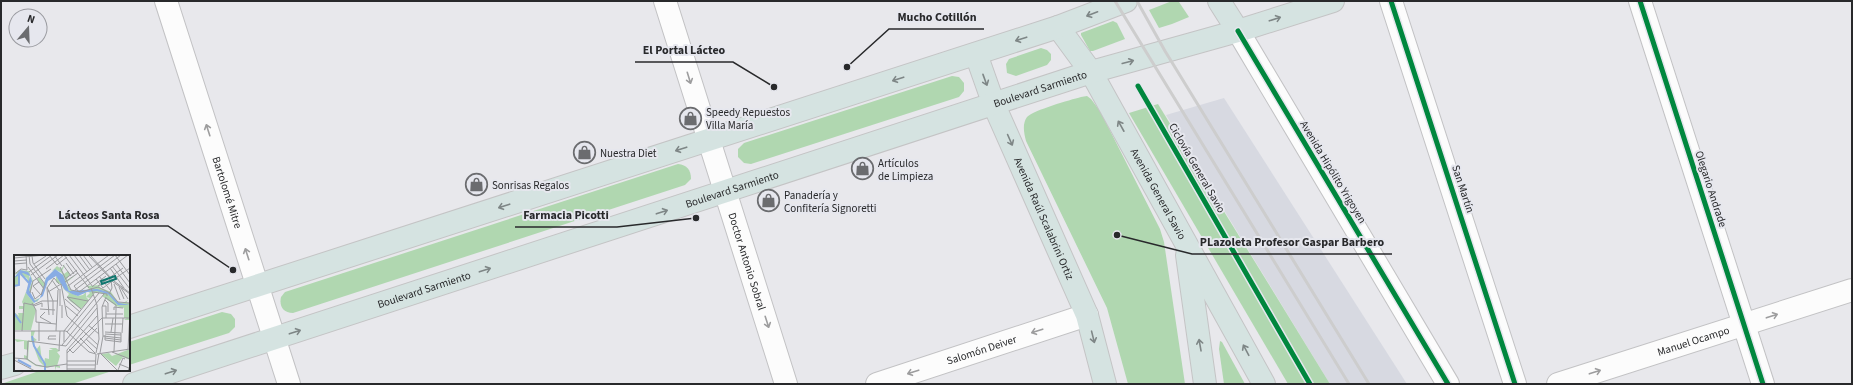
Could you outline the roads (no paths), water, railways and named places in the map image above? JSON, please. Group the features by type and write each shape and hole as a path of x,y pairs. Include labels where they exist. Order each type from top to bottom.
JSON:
{"main road":[{"path":"130,327 976,54 1058,27 1126,1"},
{"name":"Avenida Hipólito Yrigoyen","path":"1219,1 1238,31"},
{"name":"Boulevard Sarmiento","path":"134,384 725,191 994,105 1091,72 1238,31 1333,1"},
{"name":"Avenida General Savio","path":"1058,27 1091,72 1264,384"},
{"name":"Avenida Raúl Scalabrini Ortiz","path":"976,54 994,105 1087,315 1105,384"},
{"path":"1184,240 1205,384"},
{"path":"1,368 14,364"}],"street":[{"name":"Bartolomé Mitre","path":"166,1 289,384"},
{"name":"Doctor Antonio Sobral","path":"665,1 786,384"},
{"name":"San Martín","path":"1392,1 1515,384"},
{"name":"Olegario Andrade","path":"1640,1 1763,384"},
{"name":"Avenida Hipólito Yrigoyen","path":"1238,31 1448,384"},
{"name":"Manuel Ocampo","path":"1558,384 1852,290"},
{"name":"Salomón Deiver","path":"876,384 1087,315"}],"railway":[{"path":"1115,1 1349,384"},
{"path":"1137,1 1165,51 1369,384"}],"place":[{"name":"Mucho Cotillón","path":"847,67"},
{"name":"El Portal Lácteo","path":"774,87"},
{"name":"Speedy Repuestos Villa María","path":"691,118"},
{"name":"Nuestra Diet","path":"584,153"},
{"name":"Artículos de Limpieza","path":"862,169"},
{"name":"Sonrisas Regalos","path":"477,185"},
{"name":"Panadería y Confitería Signoretti","path":"768,201"},
{"name":"Farmacia Picotti","path":"696,218"},
{"name":"PLazoleta Profesor Gaspar Barbero","path":"1117,235"},
{"name":"Lácteos Santa Rosa","path":"233,270"}]}
